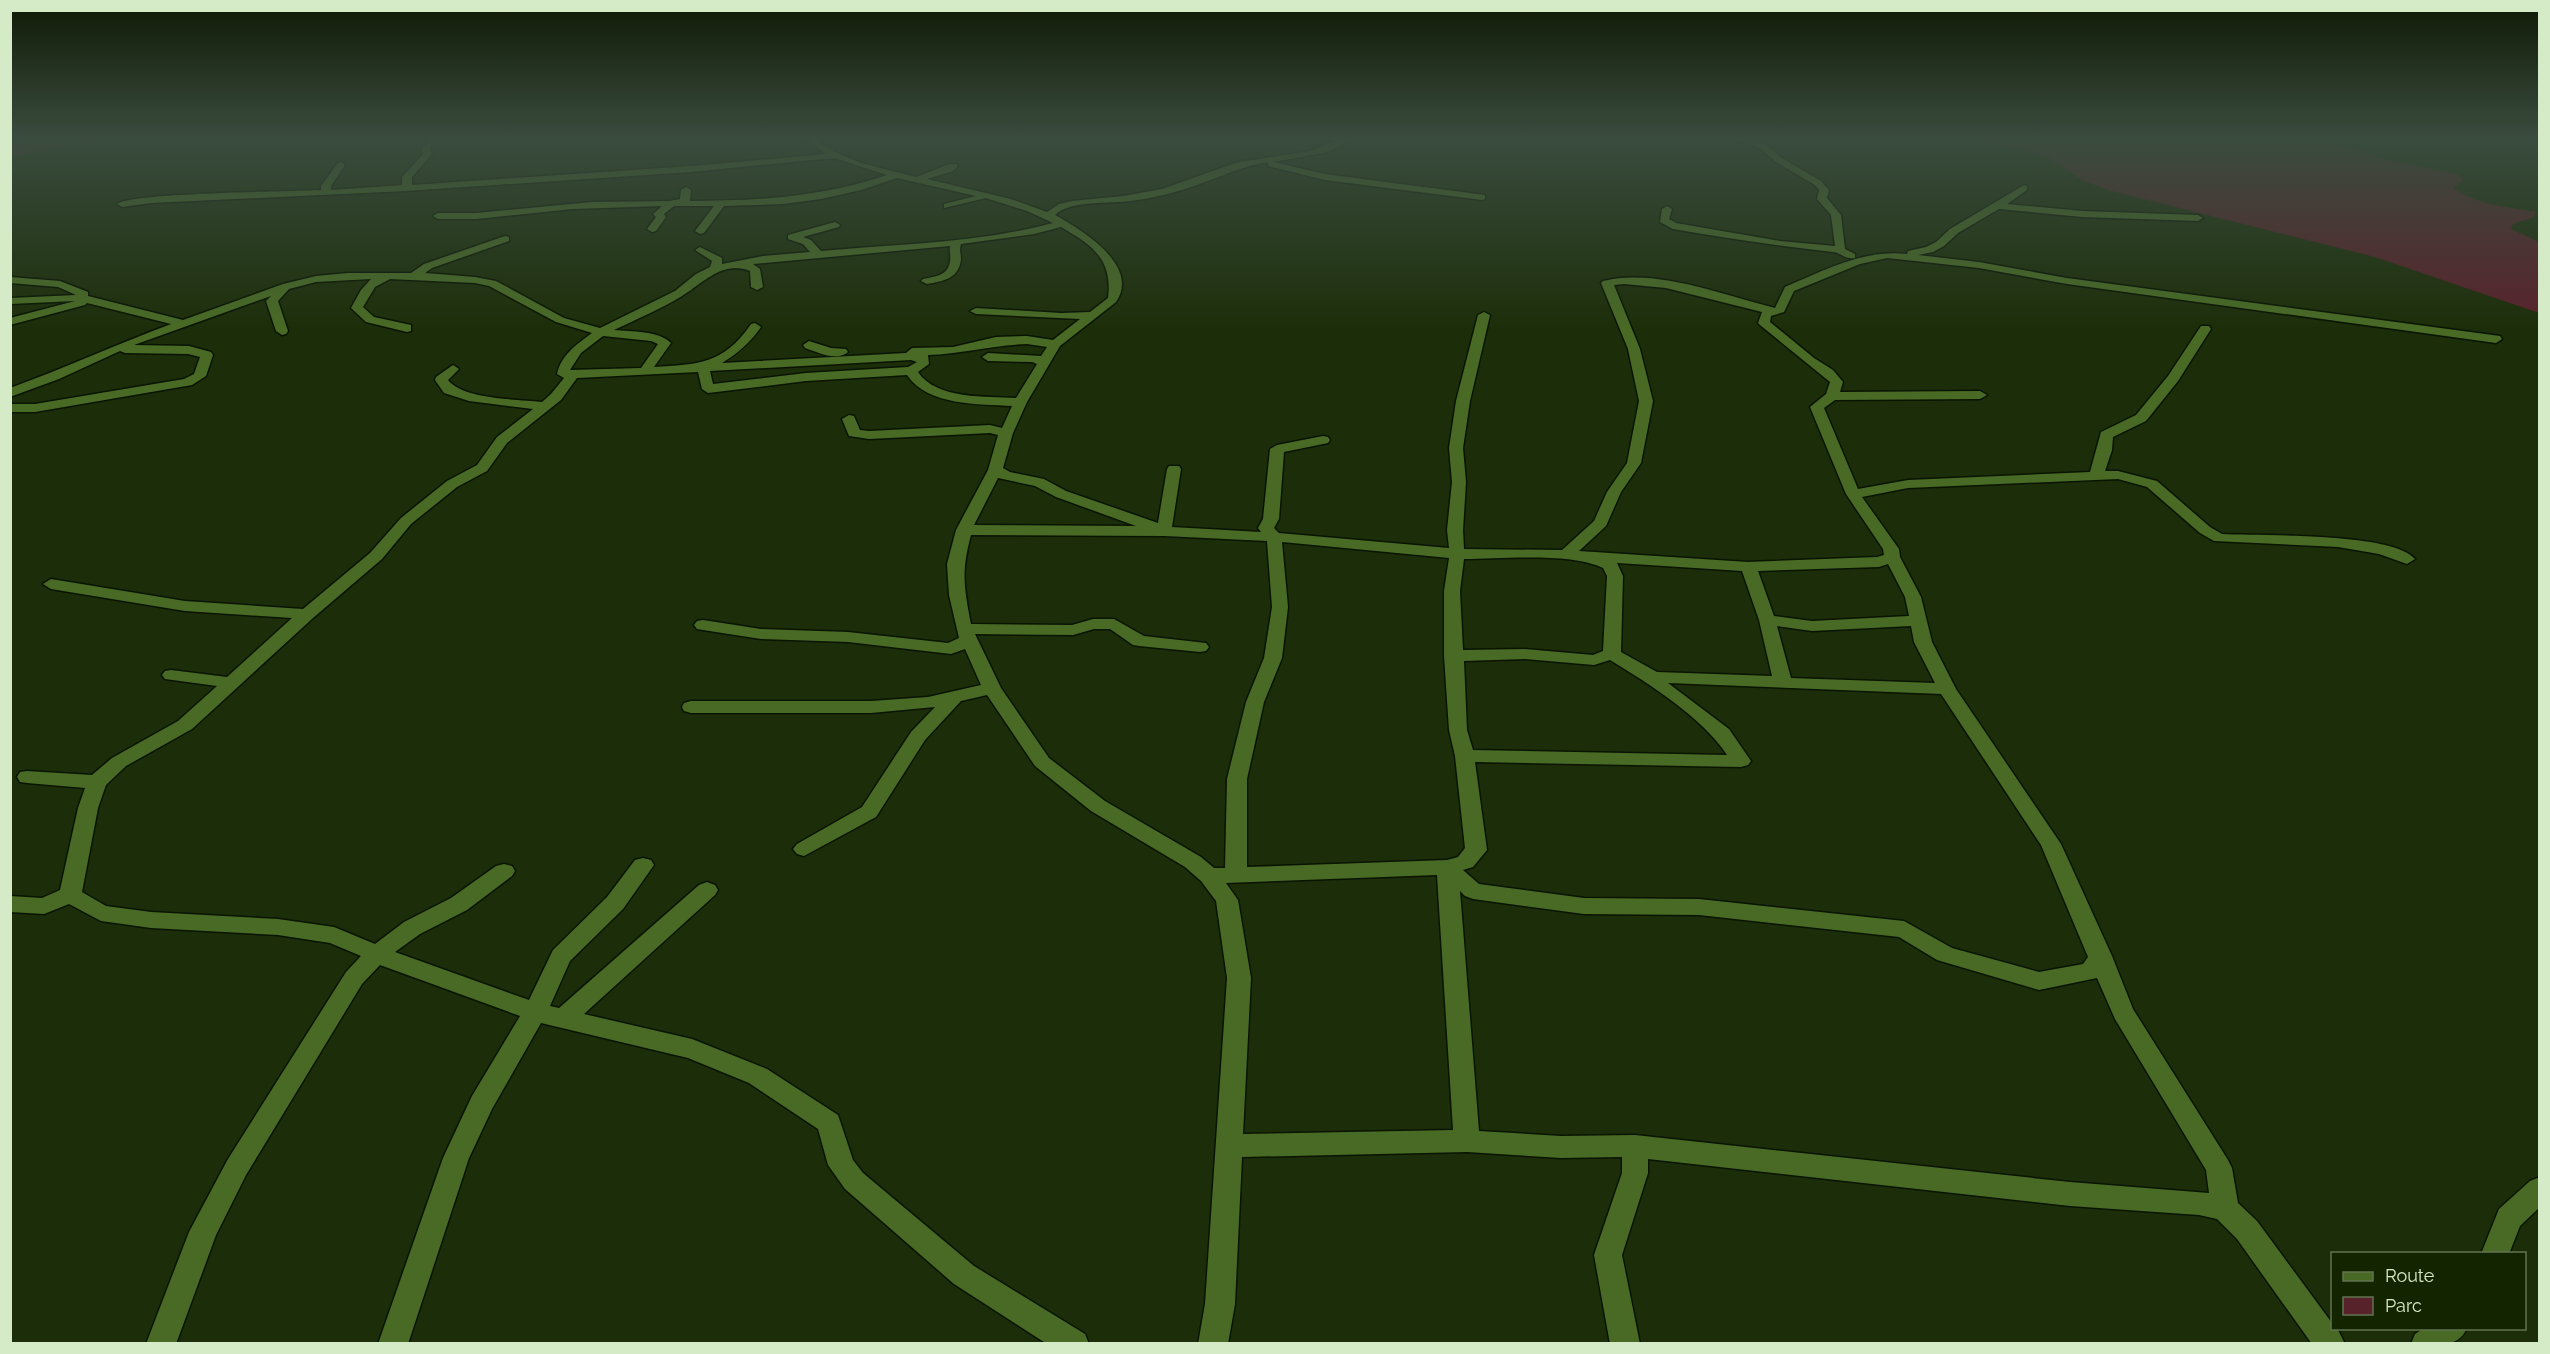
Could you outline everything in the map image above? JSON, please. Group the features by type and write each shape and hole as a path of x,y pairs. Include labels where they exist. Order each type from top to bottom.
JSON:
{"street":[{"path":"122,204 142,201"},
{"path":"652,229 661,217 658,214 672,203 684,201"},
{"path":"438,216 461,217 591,205 779,201"},
{"path":"947,206 970,201"},
{"path":"1000,201 1057,219 1074,228 1101,252 1113,269 1114,297 1055,344 1020,402 1006,433 995,470 964,530 955,564 955,579 966,634 992,688 1042,762 1098,806 1192,862 1209,876 1227,900 1239,978 1227,1146 1220,1304 1213,1344"},
{"path":"1057,219 1052,211 1066,205 1098,201"},
{"path":"1826,201 1831,204 1836,216 1840,250"},
{"path":"1902,256 1929,250 1940,244 1954,231 1973,223 2004,201"},
{"path":"700,231 721,204"},
{"path":"1997,206 2082,214 2198,218"},
{"path":"1667,209 1664,220 1673,226 1780,244 1840,250 1857,261"},
{"path":"703,368 708,389 806,377 911,371 923,364 924,358 911,356 563,374 566,365 577,350 601,332 679,292 700,276 715,269 814,253 957,242 1034,231 1057,219"},
{"path":"814,253 816,250 807,242 792,237 835,225"},
{"path":"414,276 428,266 505,239"},
{"path":"927,281 945,277 952,272 957,242"},
{"path":"700,250 718,260 715,269"},
{"path":"2225,1209 2219,1168 2123,1012 2101,956 2051,844 1947,689 1923,642 1913,597 1890,549 1853,494 1817,407 1832,396 1837,382 1829,373 1810,361 1764,323 1766,314 1780,310 1789,289 1857,261 1887,255 1979,265 2067,281 2496,339"},
{"path":"741,263 755,269 757,286"},
{"path":"394,276 379,279 366,288 357,308 370,320 407,328"},
{"path":"10,393 55,376 113,349 286,286 316,279 394,276 492,283 560,320 601,332 654,338 665,343 645,371"},
{"path":"10,279 69,286 96,301"},
{"path":"1566,555 1601,523 1614,492 1634,463 1646,401 1634,349 1607,283 1622,279 1644,282 1774,311"},
{"path":"282,331 272,301 286,286"},
{"path":"10,301 69,297 96,301 185,324"},
{"path":"10,322 96,301"},
{"path":"976,311 1091,315"},
{"path":"1209,876 1447,867 1465,862 1476,850 1465,756 1458,730 1452,591 1457,554 1455,530 1459,482 1456,448 1463,401 1484,315"},
{"path":"703,368 727,356 748,338 755,327"},
{"path":"2096,476 2105,450 2106,435 2141,418 2173,378 2205,329"},
{"path":"809,345 830,352 916,352 954,351 996,341 1027,340 1055,344"},
{"path":"10,408 35,408 187,382 200,376 207,355 189,350 113,349"},
{"path":"988,357 1035,358 1044,363"},
{"path":"453,369 441,380 449,390 474,398 545,406"},
{"path":"911,371 914,378 929,390 970,399 1020,402"},
{"path":"70,896 88,808 96,783 119,762 185,724 233,683 376,556 406,521 452,484 482,468 502,440 556,397 573,375"},
{"path":"1832,396 1980,395"},
{"path":"849,419 854,433 868,435 990,429 1006,433"},
{"path":"1236,874 1238,779 1245,737 1274,658 1280,607 1274,537 1266,528 1272,519 1276,449 1323,440"},
{"path":"1164,531 1174,469"},
{"path":"995,470 1006,476 1039,482 1061,494 1164,531"},
{"path":"1853,494 1908,484 2118,475 2152,484 2205,530 2219,537 2335,541 2363,545 2407,559"},
{"path":"964,530 1164,531 1274,537 1457,554 1566,555 1748,567 1880,562 1892,557"},
{"path":"1595,558 1610,565 1615,576 1612,654"},
{"path":"1748,567 1767,620 1783,683"},
{"path":"51,584 185,606 308,614"},
{"path":"1767,620 1812,626 1918,621"},
{"path":"703,625 761,634 848,637 951,649 966,634 1073,630 1093,624 1114,624 1139,641 1200,647"},
{"path":"1454,656 1524,654 1594,660 1612,654 1645,674 1722,733 1741,761 1465,756"},
{"path":"1645,674 1656,677 1947,689"},
{"path":"171,675 233,683"},
{"path":"692,707 871,707 928,703 992,688"},
{"path":"804,849 870,812 918,736 954,696"},
{"path":"27,777 96,783"},
{"path":"393,1344 456,1158 481,1104 535,1012 561,956 615,903 643,865"},
{"path":"1447,867 1473,891 1484,893 1584,906 1699,907 1904,928 1945,954 2039,981 2090,970 2101,956"},
{"path":"1447,867 1467,1142"},
{"path":"161,1344 203,1232 237,1167 354,978 376,955 412,928 459,904 504,871"},
{"path":"564,1018 707,890"},
{"path":"10,904 44,906 70,896 101,913 151,920 278,927 334,935 376,955 535,1012 692,1049 758,1076 829,1123 841,1165 854,1181 964,1275 1074,1344"},
{"path":"1227,1146 1467,1142 1561,1147 1635,1146 2070,1194 2199,1203 2225,1209 2247,1230 2330,1344"},
{"path":"1625,1344 1608,1255 1635,1173 1635,1146"},
{"path":"2497,1252 2509,1218 2540,1189"},
{"path":"2426,1344 2450,1330"}],"green space":[{"path":"2153,201 2483,201 2536,212 2534,217 2513,224 2511,229 2539,242 2539,313 2375,257"}]}
